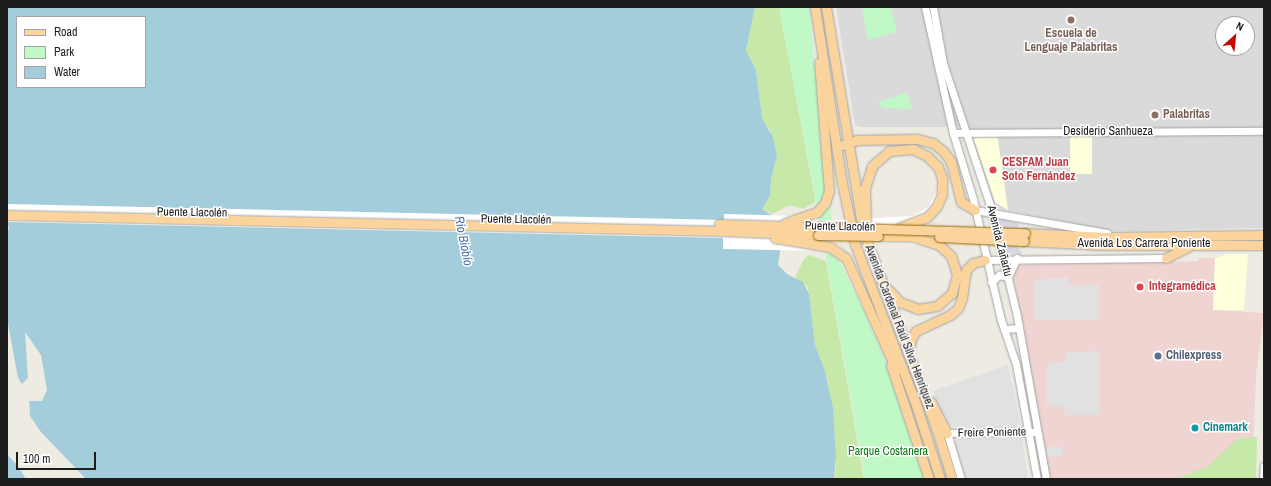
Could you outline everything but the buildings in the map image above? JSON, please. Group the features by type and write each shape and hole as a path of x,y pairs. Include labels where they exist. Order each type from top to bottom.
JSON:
{"main road":[{"name":"Avenida Cardenal Raúl Silva Henríquez","path":"814,7 820,35 836,152 849,218 860,260 914,401 940,479"},
{"name":"Avenida Cardenal Raúl Silva Henríquez","path":"826,7 847,143 866,239 878,276 923,391 952,479"},
{"path":"774,226 814,214 825,203 830,187 819,76 820,35"},
{"path":"836,152 847,143 857,140 911,139 933,143 944,152 951,162 963,204 975,210"},
{"path":"866,239 867,178 872,166 881,156 899,149 917,151 935,163 943,182 941,198 931,213 915,223 899,228"},
{"name":"Puente Llacolén","path":"7,209 899,228 1025,237"},
{"name":"Puente Llacolén","path":"7,215 914,237 1025,237"},
{"path":"758,233 792,242 830,247 839,252 851,266 885,347 929,479"},
{"path":"1107,233 1135,237"},
{"name":"Avenida Los Carrera Poniente","path":"1025,237 1264,236"},
{"path":"878,276 890,292 905,305 923,310 937,306 949,297 957,279 955,262 946,250 930,241 914,237"},
{"name":"Avenida Los Carrera Poniente","path":"1025,237 1103,245 1264,245"},
{"path":"1166,258 1194,245"},
{"path":"909,355 914,333 955,311 962,298 966,270 973,263 986,260"},
{"path":"885,347 914,401"},
{"path":"923,391 939,414 947,433"},
{"path":"934,458 941,461 946,460"}],"street":[{"name":"Avenida Zañartu","path":"925,7 952,133 975,210 986,260 1004,328 1014,358 1030,432 1038,479"},
{"name":"Avenida Zañartu","path":"933,7 943,63 992,212 1008,277 1019,328 1046,479"},
{"name":"Desiderio Sanhueza","path":"952,133 1264,131"},
{"path":"975,210 1107,233"},
{"path":"992,282 999,275 1008,277 1017,258"},
{"name":"Avenida Los Carrera Poniente","path":"986,260 1017,258 1166,258"},
{"path":"1004,328 1019,328"},
{"path":"1014,358 1023,356"},
{"name":"Freire Poniente","path":"947,433 1038,432"},
{"path":"947,433 961,479"},
{"path":"1263,479 1264,466"}],"shaded area":[{"path":"836,7 1264,7 1264,228 1112,231 1000,209 991,201 966,127 860,127 855,125"},
{"path":"1070,134 1092,134 1092,174 1070,174"},
{"name":"CESFAM Juan Soto Fernández","path":"973,137 996,137 998,139 1008,210 995,202"},
{"path":"1002,219 1020,223 1016,232 1017,244 1022,254 1006,253 999,222"},
{"path":"1227,254 1248,254 1244,310 1213,310 1215,258"},
{"path":"1198,258 1215,258 1213,310 1264,313 1256,376 1252,479 1050,479 1013,275 1016,265 1198,261"},
{"path":"1068,277 1069,285 1099,285 1100,320 1035,320 1033,280"},
{"path":"1100,351 1100,415 1064,415 1065,407 1047,407 1047,363 1065,362 1067,352"},
{"path":"1008,365 1020,422 1015,428 950,426 933,397 935,390"},
{"path":"959,439 1022,439 1028,479 966,479 955,446 955,441"},
{"path":"1058,446 1063,449 1063,456 1047,457 1046,450 1050,447"}],"green space":[{"path":"755,7 779,7 815,198 815,202 803,209 790,205 772,214 762,209 770,196 771,179 777,156 770,130 762,119 756,70 746,50"},
{"name":"Parque Costanera","path":"779,7 810,7 814,60 832,195 830,206 834,242 842,252 843,262 889,370 925,479 865,479 814,188"},
{"path":"872,7 891,7 897,32 868,40 862,9"},
{"path":"907,93 912,109 883,108 878,102"},
{"path":"809,255 826,261 864,479 834,479 836,468 834,422 828,381 815,345 807,286 795,277 804,259"},
{"path":"1244,437 1257,437 1256,479 1178,478 1208,466 1236,440"}],"water":[{"name":"Río Biobío","path":"7,7 755,7 746,50 756,70 762,118 773,137 777,156 771,179 770,196 762,209 776,218 781,244 778,265 787,274 803,282 809,294 815,345 825,371 833,408 836,457 834,479 86,479 41,432 30,416 29,401 42,401 47,390 41,355 25,332 28,378 22,384 18,378 7,318 7,235 9,227 7,224"},
{"path":"7,454 18,466 26,479 7,479"}],"pier":[{"path":"828,132 834,186 833,194 817,218 818,221 913,216 928,207 938,190 946,183 932,218 921,225 1025,230 940,241 951,250 960,281 947,304 937,310 923,313 919,312 910,304 929,306 947,294 954,270 944,252 928,245 833,241 849,255 872,307 864,311 840,261 831,254 819,251 723,249 723,238 7,222 7,204 724,220 724,214 800,216 813,212 824,198"}],"place":[{"name":"Escuela de Lenguaje Palabritas","path":"1071,20"},
{"name":"Palabritas","path":"1155,115"},
{"name":"CESFAM Juan Soto Fernández","path":"993,170"},
{"name":"Integramédica","path":"1140,287"},
{"name":"Chilexpress","path":"1158,356"},
{"name":"Cinemark","path":"1195,428"}]}
